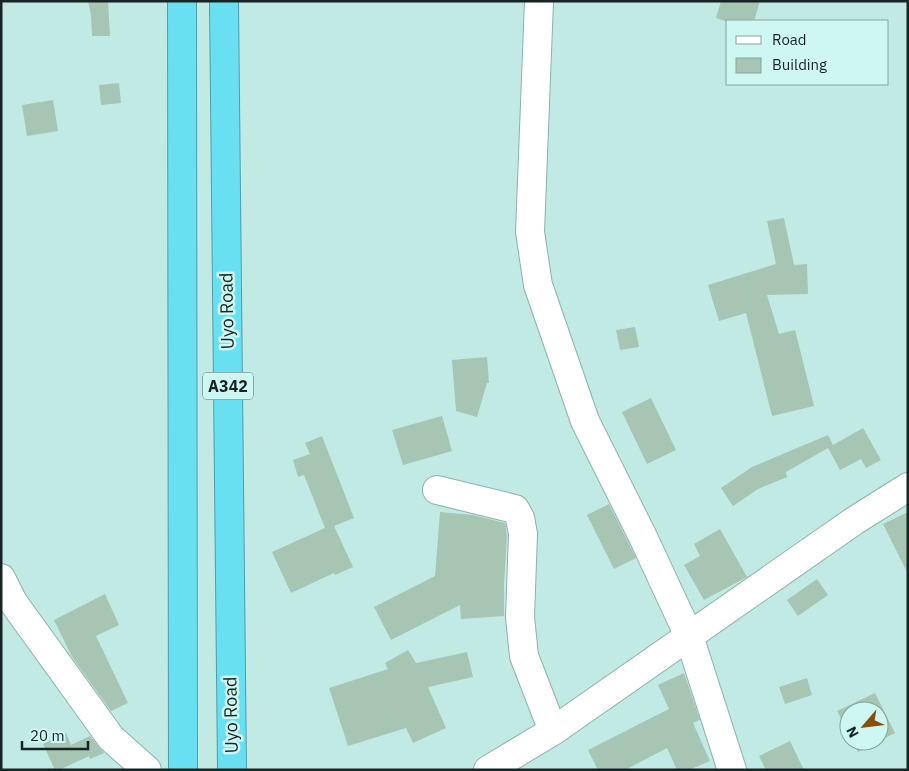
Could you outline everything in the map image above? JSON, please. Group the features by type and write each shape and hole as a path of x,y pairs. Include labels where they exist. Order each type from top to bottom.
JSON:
{"highway":[{"name":"A342","path":"182,1 183,770"},
{"name":"Uyo Road","path":"224,1 232,770"}],"street":[{"path":"538,1 530,232 538,285 585,421 643,537 689,636 732,770"},
{"path":"488,770 553,731 854,522 908,487"},
{"path":"437,490 515,509 520,518 523,534 520,617 524,656 553,731"},
{"path":"1,578 13,602 111,738 147,770"}],"building":[{"path":"88,1 108,1 110,36 92,36"},
{"path":"721,1 760,1 754,20 725,21 716,18"},
{"path":"119,83 121,103 101,105 99,85"},
{"path":"53,100 58,131 27,136 22,105"},
{"path":"784,218 794,265 807,264 808,294 767,295 779,334 795,330 814,406 772,416 746,313 719,321 708,285 776,264 767,221"},
{"path":"635,327 639,347 620,350 616,330"},
{"path":"487,357 489,383 487,383 477,417 456,411 452,360"},
{"path":"651,398 676,450 647,464 622,412"},
{"path":"442,416 452,451 403,465 392,430"},
{"path":"863,428 881,460 866,468 861,459 840,470 828,448 786,472 787,477 758,489 733,506 721,488 752,467 828,435 833,445"},
{"path":"322,436 354,518 334,526 353,567 335,575 334,573 291,593 272,552 325,528 304,475 298,477 293,460 310,454 305,443"},
{"path":"609,504 636,558 614,569 587,515"},
{"path":"440,512 473,515 505,523 507,535 504,616 461,619 460,605 391,640 374,607 435,576"},
{"path":"908,512 908,574 883,524"},
{"path":"720,529 747,577 704,600 684,565 700,556 694,544"},
{"path":"817,579 828,595 798,616 787,600"},
{"path":"105,594 119,625 96,636 128,703 111,711 72,657 54,620"},
{"path":"408,650 416,663 467,652 473,677 428,687 446,728 413,743 406,728 348,746 329,688 388,669 385,663"},
{"path":"684,673 700,720 693,723 710,761 689,770 677,770 667,748 625,770 598,770 588,750 669,709 658,685"},
{"path":"807,678 812,695 785,704 779,687"},
{"path":"875,693 879,701 858,701"},
{"path":"889,721 895,733 889,736"},
{"path":"66,733 71,745 90,736 104,753 90,759 89,756 59,770 55,770 43,744"},
{"path":"790,741 804,770 766,770 759,756"}]}
